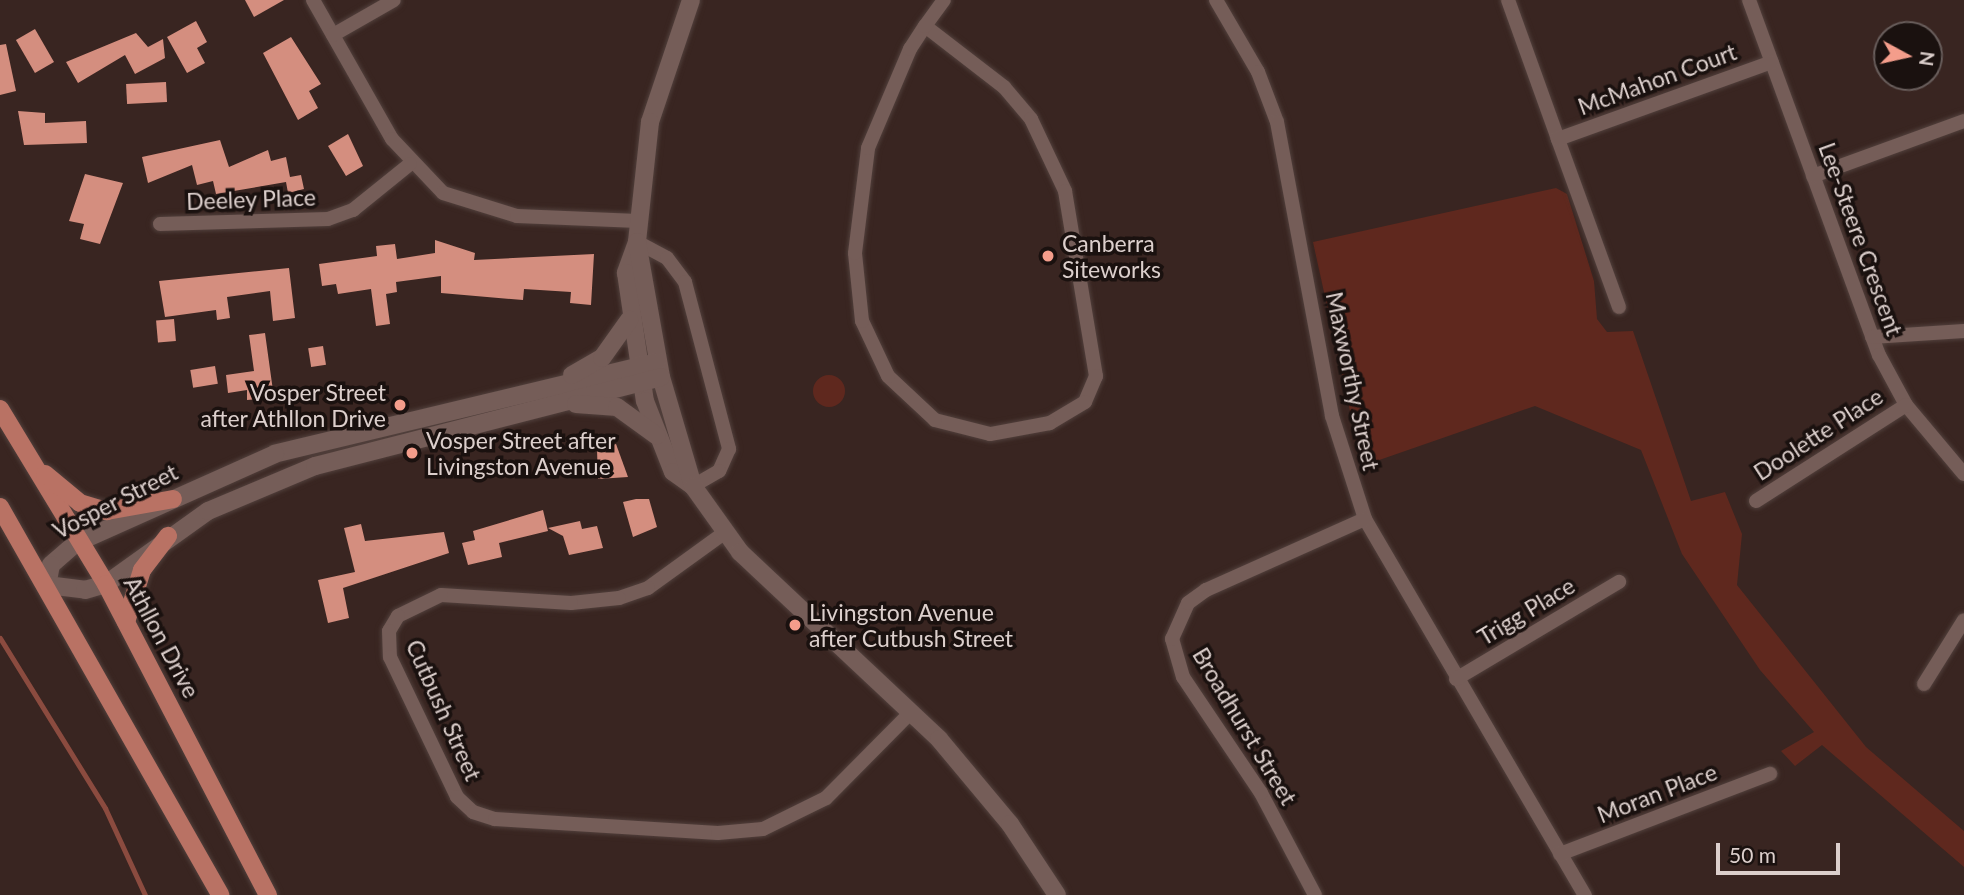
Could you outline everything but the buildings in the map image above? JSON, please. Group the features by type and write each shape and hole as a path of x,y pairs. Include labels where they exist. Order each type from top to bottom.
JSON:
{"main road":[{"name":"Athllon Drive","path":"0,409 106,584 268,895"},
{"path":"36,468 80,503 107,511 173,499"},
{"path":"0,507 47,585 220,895"},
{"path":"126,622 142,569 168,536"}],"street":[{"path":"313,0 410,164 443,193 486,211 638,221"},
{"path":"333,35 394,0"},
{"path":"691,0 653,111 637,243 659,369 693,486 724,533 912,711 987,795 1057,895"},
{"path":"925,26 971,58 1031,119 1065,191 1096,376 1085,402 1050,423 990,434 935,420 888,376 862,321 855,253 868,148 886,97 925,26 944,0"},
{"name":"Maxworthy Street","path":"1216,0 1258,72 1277,122 1332,415 1365,519 1585,895"},
{"name":"McMahon Court","path":"1508,0 1619,307"},
{"name":"Lee-Steere Crescent","path":"1749,0 1872,337 1906,405 1964,474"},
{"name":"McMahon Court","path":"1558,139 1772,62"},
{"path":"1813,176 1964,121"},
{"name":"Deeley Place","path":"160,224 328,219 353,210 410,164"},
{"path":"637,243 626,273 629,320 638,374 657,436 673,472 693,486"},
{"path":"637,243 667,258 685,282 729,449 719,471 693,486"},
{"path":"542,386 602,358 629,320"},
{"path":"1872,337 1964,331"},
{"name":"Vosper Street","path":"47,585 51,565 81,541 275,454 542,386 659,369"},
{"name":"Vosper Street","path":"106,584 168,536 235,496 315,466 560,405 638,374"},
{"path":"560,405 617,407 657,436"},
{"name":"Doolette Place","path":"1756,501 1906,405"},
{"name":"Broadhurst Street","path":"1315,895 1261,793 1183,677 1172,639 1177,620 1206,590 1365,519"},
{"name":"Cutbush Street","path":"724,533 656,583 619,598 571,603 441,595 398,615 389,631 390,657 457,797 495,819 748,832 815,807 912,711"},
{"name":"Trigg Place","path":"1457,679 1619,582"},
{"path":"47,585 85,590 106,584"},
{"path":"1924,684 1964,620"},
{"name":"Moran Place","path":"1560,854 1770,774"}],"shaded area":[{"path":"1556,188 1567,194 1594,281 1597,319 1607,332 1633,331 1691,501 1725,492 1742,534 1737,585 1866,747 1964,831 1964,867 1822,745 1795,766 1781,751 1814,732 1760,670 1682,554 1641,450 1535,406 1362,466 1313,242"},
{"path":"829,375 840,380 845,391 840,402 829,407 818,402 813,391 818,380"}],"waterway":[{"path":"0,638 105,808 145,895"}],"place":[{"name":"Canberra Siteworks","path":"1048,256"},
{"name":"Vosper Street after Athllon Drive","path":"400,405"},
{"name":"Vosper Street after Livingston Avenue","path":"412,453"},
{"name":"Livingston Avenue after Cutbush Street","path":"795,625"}]}
